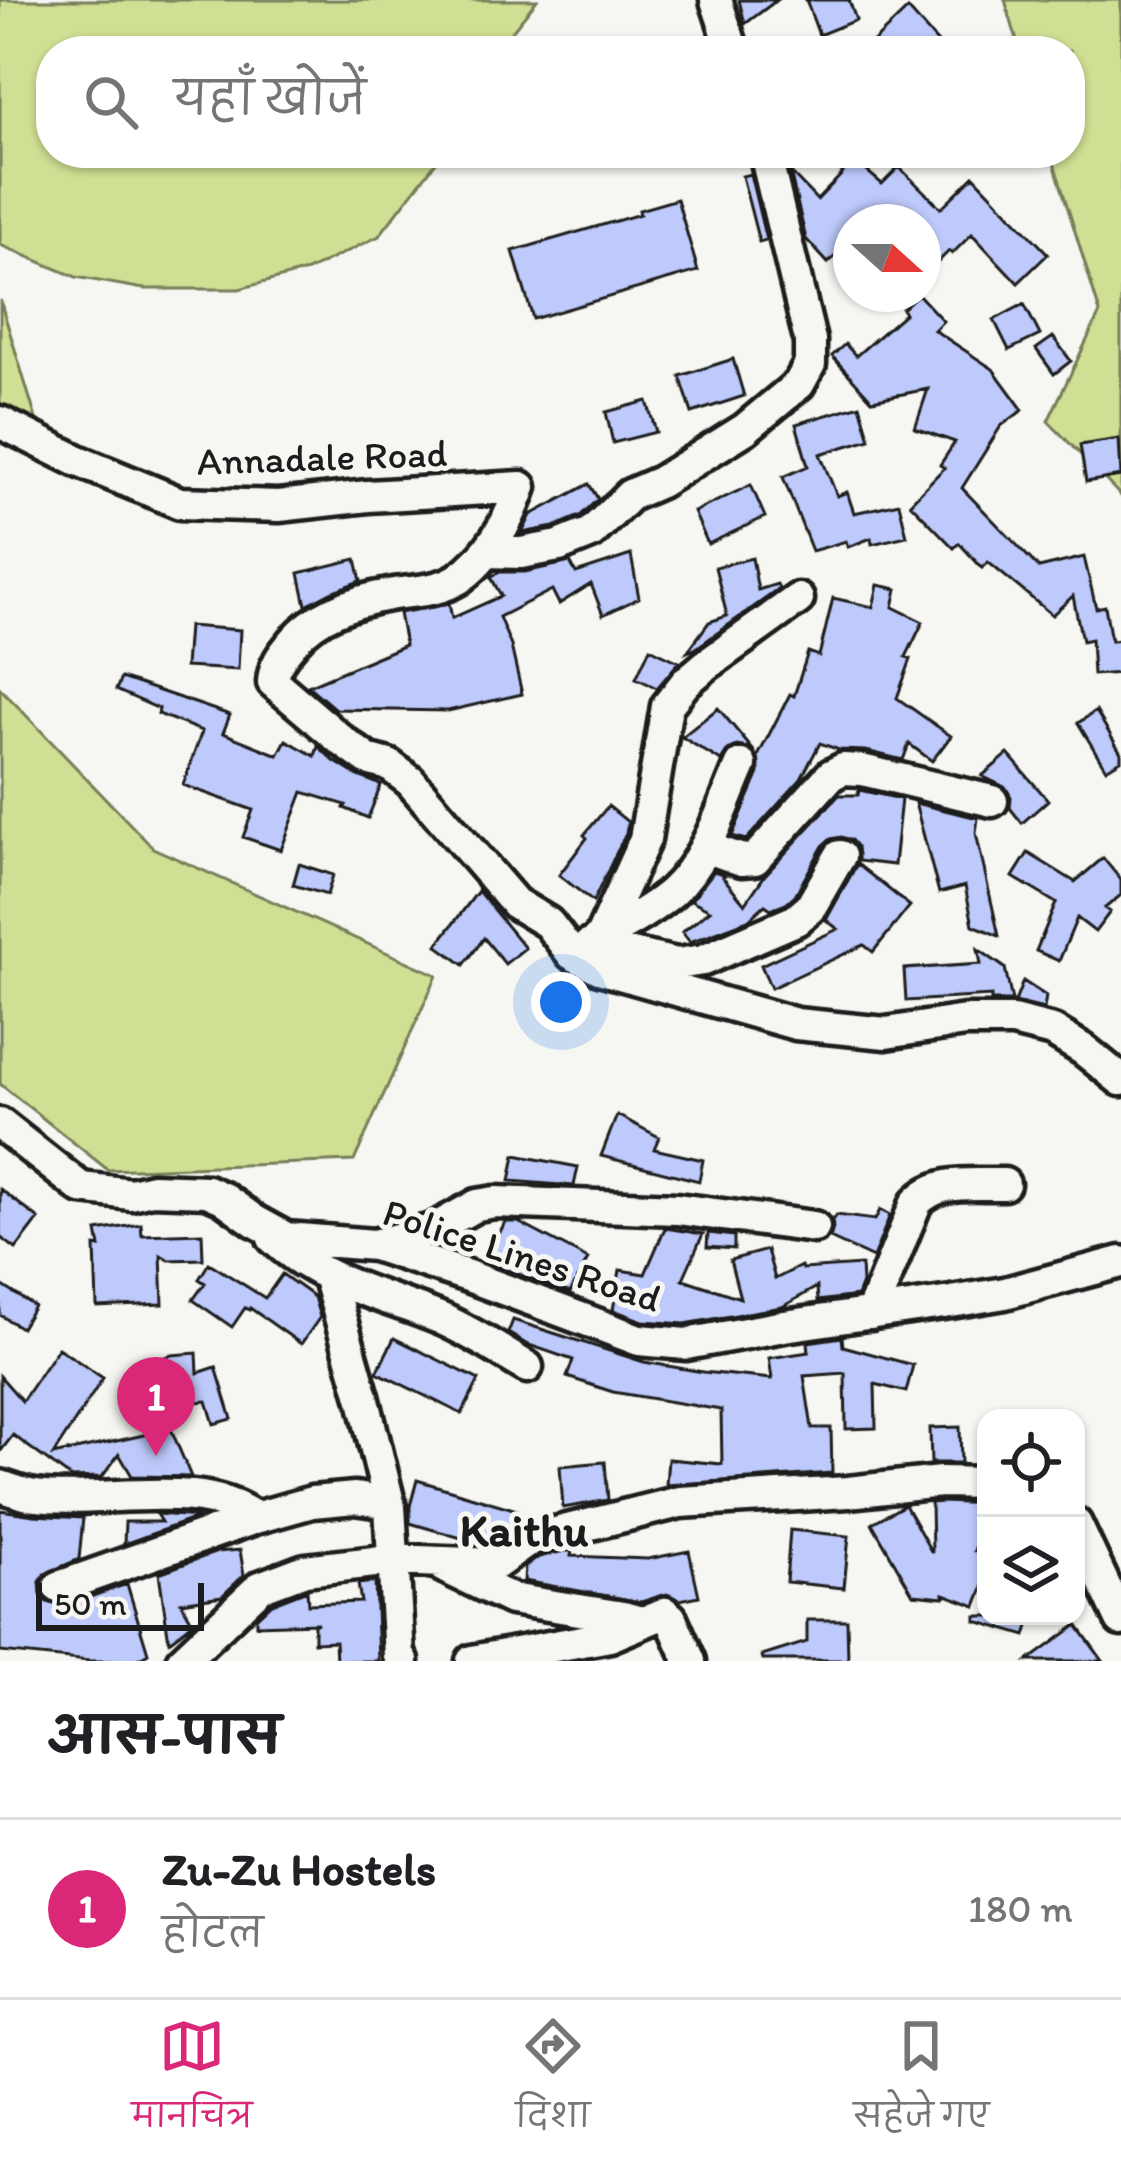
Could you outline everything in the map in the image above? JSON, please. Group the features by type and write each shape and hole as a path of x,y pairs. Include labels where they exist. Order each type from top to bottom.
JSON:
{"street":[{"path":"716,0 728,36"},
{"path":"769,168 810,340 810,364 799,384 745,429 660,482 630,495 590,533 521,554 488,552 457,580 438,588 367,600 314,621 279,659 273,682 340,740 410,781 515,903 587,946 677,964 704,960 796,920 810,908 840,856"},
{"name":"Annadale Road","path":"0,422 78,461 180,502 279,506 520,487 488,552"},
{"path":"587,946 645,839 668,706 686,682 798,599"},
{"path":"587,946 673,891 700,858 741,765"},
{"path":"705,847 742,860 755,859 831,775 843,769 992,801"},
{"path":"587,946 599,968 796,1024 886,1033 965,1021 1013,1021 1053,1031 1121,1080"},
{"name":"Police Lines Road","path":"0,1124 81,1187 131,1194 152,1189 207,1191 286,1238 374,1244 639,1340 686,1344 1006,1293 1121,1262"},
{"path":"871,1314 924,1193 943,1185 1004,1184"},
{"path":"374,1244 432,1230 477,1204 495,1202 677,1209 814,1227"},
{"path":"255,1221 287,1252 328,1275 448,1322 527,1367"},
{"path":"328,1275 389,1503 403,1661"},
{"path":"182,1661 260,1587 305,1570 392,1560 496,1564 531,1539 680,1502 977,1484"},
{"path":"0,1486 35,1496 202,1496 241,1507 255,1517"},
{"path":"59,1586 255,1517 312,1502 355,1498 389,1503"},
{"path":"1085,1543 1121,1620"},
{"path":"433,1562 511,1599 640,1622"},
{"path":"472,1661 610,1636 662,1614 669,1615 690,1661"}],"green space":[{"path":"0,0 537,0 508,36 36,36 36,168 431,168 379,236 307,271 239,289 144,289 76,277 0,245"},
{"path":"1005,0 1121,0 1121,496 1048,421 1100,313 1056,168 1085,168 1085,36 1016,36"},
{"path":"0,300 37,422 0,417"},
{"path":"0,688 153,848 437,975 354,1161 108,1170 0,1084"}],"building":[{"path":"739,0 777,0 745,24"},
{"path":"806,0 849,0 856,20 819,35"},
{"path":"908,9 932,36 880,36"},
{"path":"838,168 863,168 882,184 900,168 937,204 833,204 833,258 828,263 806,239 790,172 817,200 843,173"},
{"path":"750,174 766,240 759,242 742,176"},
{"path":"974,176 1048,254 1018,283 972,234 952,254 949,251 941,259 941,208"},
{"path":"677,199 698,271 533,319 513,251"},
{"path":"1024,304 1040,335 1009,350 994,320"},
{"path":"935,312 943,321 934,330 993,369 1023,410 1001,426 962,488 1039,568 1084,557 1096,608 1105,606 1111,641 1121,640 1121,673 1093,675 1091,639 1082,641 1073,596 1052,615 988,562 982,568 959,543 954,548 910,503 944,468 940,465 955,442 915,428 928,389 872,400 832,356 845,344 856,356 905,313"},
{"path":"1053,337 1071,361 1054,374 1036,349"},
{"path":"733,359 744,396 692,413 680,376"},
{"path":"647,401 656,432 613,443 606,412"},
{"path":"860,405 870,439 820,454 837,496 847,492 854,513 899,503 907,536 872,544 871,538 848,547 846,541 812,551 783,477 808,466 796,424"},
{"path":"1119,439 1121,476 1086,482 1080,445"},
{"path":"589,484 598,499 580,516 522,533 531,515"},
{"path":"751,485 765,517 708,544 694,512"},
{"path":"631,555 639,598 603,615 591,584 559,604 552,590 499,617 522,694 448,711 335,709 308,686 405,645 399,613 449,604 452,618 501,596 491,577 500,572 570,562 576,573"},
{"path":"752,558 758,590 777,584 779,589 687,652 709,622 727,616 715,567"},
{"path":"356,559 361,581 306,605 299,573"},
{"path":"878,585 897,589 893,607 923,622 906,657 911,659 897,698 951,736 932,761 909,744 903,760 820,743 801,779 746,840 732,836 759,773 758,756 790,694 794,696 808,652 819,656 833,598 873,607"},
{"path":"188,626 240,630 238,670 185,667"},
{"path":"650,648 679,662 657,688 636,678"},
{"path":"121,678 230,715 223,733 278,755 286,740 315,756 318,746 356,775 381,785 368,818 344,808 346,805 303,792 281,850 243,837 253,810 183,785 202,731 116,690"},
{"path":"718,708 753,750 737,746 721,761 682,737"},
{"path":"1096,711 1121,753 1121,760 1106,769 1078,723"},
{"path":"1008,754 1048,800 1022,823 1010,808 1006,788 982,776"},
{"path":"859,790 901,799 894,865 858,861 851,840 831,839 786,903 771,909 765,905 748,920 690,942 682,932 710,910 691,900 714,871 725,875 745,904 765,875 839,795 858,795"},
{"path":"915,803 978,818 976,833 999,936 973,925 965,886 939,893"},
{"path":"608,806 628,822 593,902 559,875"},
{"path":"1028,853 1075,882 1103,858 1121,880 1121,895 1105,908 1110,912 1095,932 1077,918 1059,961 1036,951 1056,903 1013,877"},
{"path":"299,864 333,875 327,895 293,885"},
{"path":"857,864 910,906 873,952 864,945 771,988 761,965 838,929 826,920"},
{"path":"478,891 525,948 505,964 484,938 464,965 437,945"},
{"path":"978,949 1005,968 1012,1001 991,1001 991,996 906,1001 904,969 981,964"},
{"path":"1023,981 1046,996 1044,1009 1015,1002"},
{"path":"617,1115 659,1137 654,1149 703,1160 699,1181 601,1156"},
{"path":"515,1155 578,1167 574,1186 510,1181"},
{"path":"0,1189 39,1219 16,1249 0,1237"},
{"path":"880,1210 890,1215 873,1258 830,1238 836,1215 875,1220"},
{"path":"505,1222 518,1222 588,1259 570,1293 485,1262"},
{"path":"141,1224 142,1235 202,1233 203,1259 169,1260 161,1255 163,1304 97,1307 97,1231"},
{"path":"665,1228 703,1234 683,1279 740,1298 730,1260 767,1250 775,1279 801,1266 861,1265 862,1283 857,1296 818,1301 817,1287 782,1307 685,1324 643,1321 613,1310 620,1270 645,1274"},
{"path":"708,1233 734,1236 734,1249 707,1247"},
{"path":"209,1263 265,1298 282,1274 314,1297 320,1317 301,1344 250,1308 245,1308 232,1327 193,1300 205,1283 199,1279"},
{"path":"0,1284 34,1306 21,1328 0,1315"},
{"path":"513,1320 644,1362 703,1372 772,1379 769,1358 809,1352 808,1342 842,1337 843,1346 913,1365 906,1392 875,1384 876,1428 846,1429 845,1373 804,1376 812,1428 831,1428 832,1473 666,1485 668,1459 722,1464 721,1410 613,1392 567,1377 573,1360 508,1333"},
{"path":"394,1338 479,1380 462,1414 377,1372"},
{"path":"58,1348 103,1378 53,1455 171,1429 191,1477 132,1476 119,1454 102,1477 71,1478 13,1435 0,1452 0,1376 22,1401"},
{"path":"197,1353 198,1373 216,1367 232,1419 214,1424 207,1401 167,1404 166,1386 134,1397 125,1371 171,1355"},
{"path":"960,1427 961,1463 931,1463 930,1428"},
{"path":"605,1462 608,1500 563,1508 560,1466"},
{"path":"417,1480 517,1510 511,1529 490,1544 482,1544 410,1523"},
{"path":"931,1503 977,1504 976,1606 944,1594 913,1594 872,1523 905,1505 932,1553"},
{"path":"0,1510 83,1518 79,1559 45,1574 41,1595 47,1602 64,1606 127,1584 148,1653 135,1661 89,1661 0,1652"},
{"path":"156,1514 199,1517 124,1544 125,1522 161,1522"},
{"path":"790,1530 849,1536 844,1588 786,1582"},
{"path":"240,1550 244,1575 222,1596 181,1602 193,1623 169,1641 159,1573 217,1552"},
{"path":"572,1551 571,1556 648,1559 689,1551 699,1596 680,1600 667,1594 641,1602 524,1581 525,1567 539,1557"},
{"path":"375,1582 378,1661 336,1661 335,1641 314,1642 318,1623 256,1625 256,1618 271,1604 307,1590 308,1604 361,1602 358,1584"},
{"path":"807,1620 847,1620 848,1660 763,1660 762,1656 807,1642"},
{"path":"989,1625 1029,1625 1026,1636"},
{"path":"1077,1625 1103,1661 1028,1661"}],"place":[{"name":"Zu-Zu Hostels","path":"156,1456"}],"district":[{"name":"Kaithu","path":"524,1530"}]}
